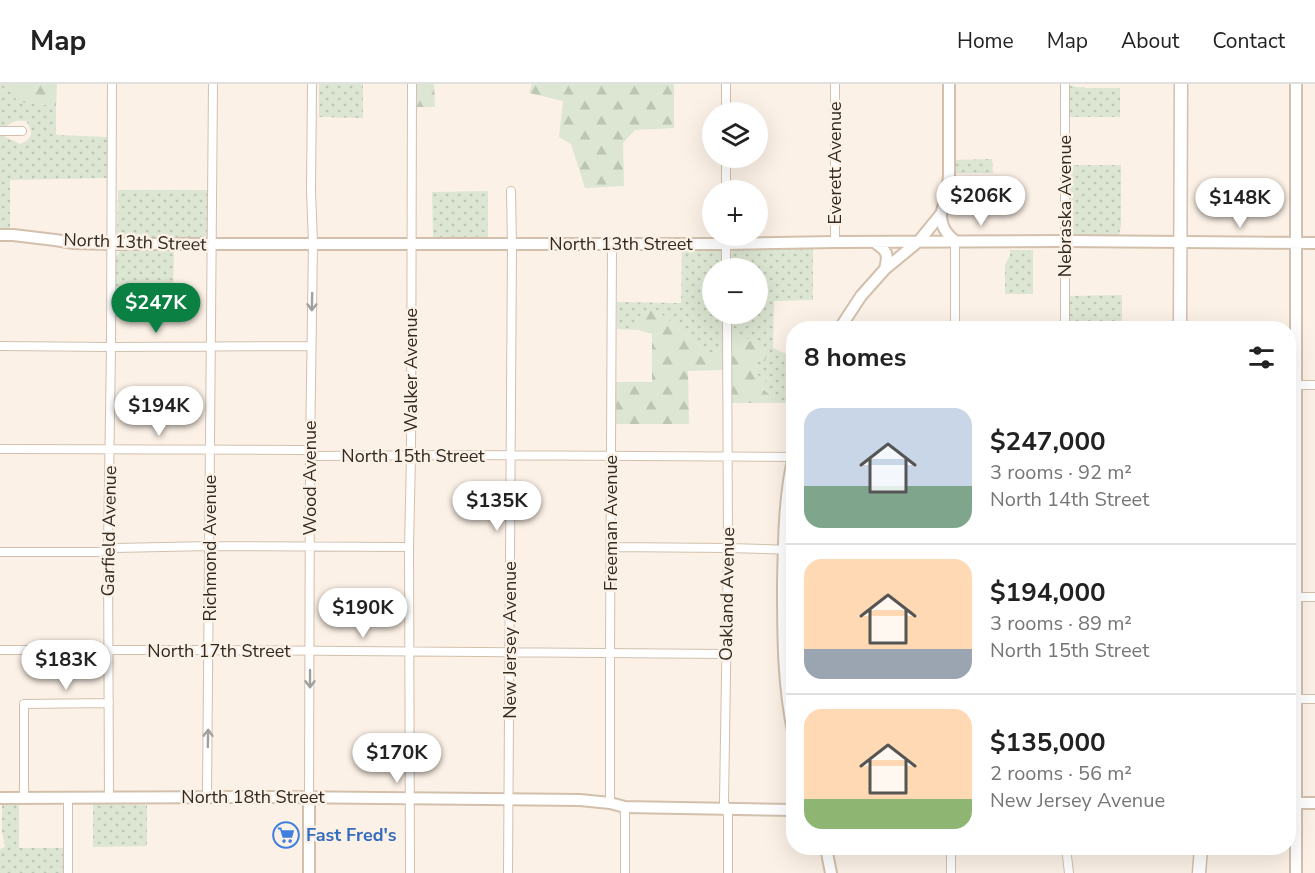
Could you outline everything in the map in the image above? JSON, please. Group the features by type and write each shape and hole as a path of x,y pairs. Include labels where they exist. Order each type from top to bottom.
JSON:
{"main road":[{"path":"1180,84 1180,321"},
{"path":"1199,873 1200,855"}],"street":[{"name":"Garfield Avenue","path":"109,798 108,550 112,84"},
{"name":"Richmond Avenue","path":"207,797 213,84"},
{"name":"Wood Avenue","path":"309,873 312,84"},
{"name":"Walker Avenue","path":"410,873 409,547 412,84"},
{"path":"726,84 726,102"},
{"name":"Everett Avenue","path":"835,84 835,242"},
{"path":"949,84 949,175 941,222 944,230 955,241 955,321"},
{"name":"Nebraska Avenue","path":"1065,84 1065,321"},
{"path":"1294,321 1296,84"},
{"path":"0,131 22,131"},
{"name":"New Jersey Avenue","path":"508,873 512,244 510,191"},
{"path":"845,321 861,296 885,269 919,241 941,214"},
{"name":"North 13th Street","path":"0,235 74,243 112,244 512,244 702,241"},
{"name":"North 13th Street","path":"768,241 1315,243"},
{"path":"874,242 884,248 887,254 885,269"},
{"name":"Freeman Avenue","path":"610,804 612,243"},
{"name":"Oakland Avenue","path":"727,324 728,548 724,802 728,815 728,873"},
{"path":"0,346 311,346"},
{"path":"1296,385 1315,385"},
{"name":"North 15th Street","path":"0,449 306,450 315,456 786,456"},
{"path":"0,552 99,552 115,548 210,546 409,547"},
{"path":"611,547 786,550"},
{"path":"786,583 783,616 786,697"},
{"path":"1296,597 1315,597"},
{"name":"North 17th Street","path":"0,650 726,654"},
{"path":"1296,699 1315,699"},
{"path":"24,798 24,704 109,703"},
{"path":"68,797 68,873"},
{"name":"North 18th Street","path":"0,798 309,797 580,800 625,807 786,810"},
{"path":"1296,803 1315,802"},
{"path":"625,807 625,873"},
{"path":"827,855 831,873"},
{"path":"951,855 951,873"},
{"path":"1067,855 1069,873"},
{"path":"1295,855 1296,873"}],"green space":[{"path":"0,84 14,84 17,102 56,106 56,135 108,137 107,178 10,180 10,229 0,229 0,136 20,144 28,140 31,132 26,121 17,121 0,127"},
{"path":"14,84 57,84 56,106 16,102"},
{"path":"319,84 363,84 363,118 319,117"},
{"path":"417,84 434,84 435,107 417,107"},
{"path":"532,84 674,84 674,128 635,130 623,143 624,186 585,188 571,144 559,137 563,101 529,93"},
{"path":"1069,86 1120,88 1120,117 1069,117"},
{"path":"992,159 993,173 955,173 955,160"},
{"path":"1069,165 1121,165 1121,226 1117,237 1070,236"},
{"path":"118,190 208,190 207,236 119,236 117,234"},
{"path":"488,191 488,238 433,238 432,192"},
{"path":"682,249 721,250 723,258 702,258 702,324 723,324 723,357 708,353 654,308 636,318 638,330 617,329 617,302 681,303"},
{"path":"813,249 813,300 774,301 773,348 786,354 786,403 772,403 772,397 761,385 755,365 755,341 731,334 731,324 768,324 768,258 731,258 734,250"},
{"path":"1010,250 1033,250 1033,294 1005,294 1005,265"},
{"path":"120,251 174,251 173,297 116,297 116,257"},
{"path":"1122,295 1122,321 1070,321 1070,296"},
{"path":"654,308 708,353 723,357 723,370 688,371 689,424 616,424 616,382 652,382 652,334 638,330 636,318"},
{"path":"731,334 755,341 767,353 765,361 755,362 756,374 766,380 763,389 772,397 772,403 731,403"},
{"path":"93,804 147,805 147,846 93,847"},
{"path":"2,805 19,805 19,848 64,848 64,873 0,873 0,849 5,847 2,832"}],"place":[{"name":"Fast Fred's","path":"286,835"}]}
